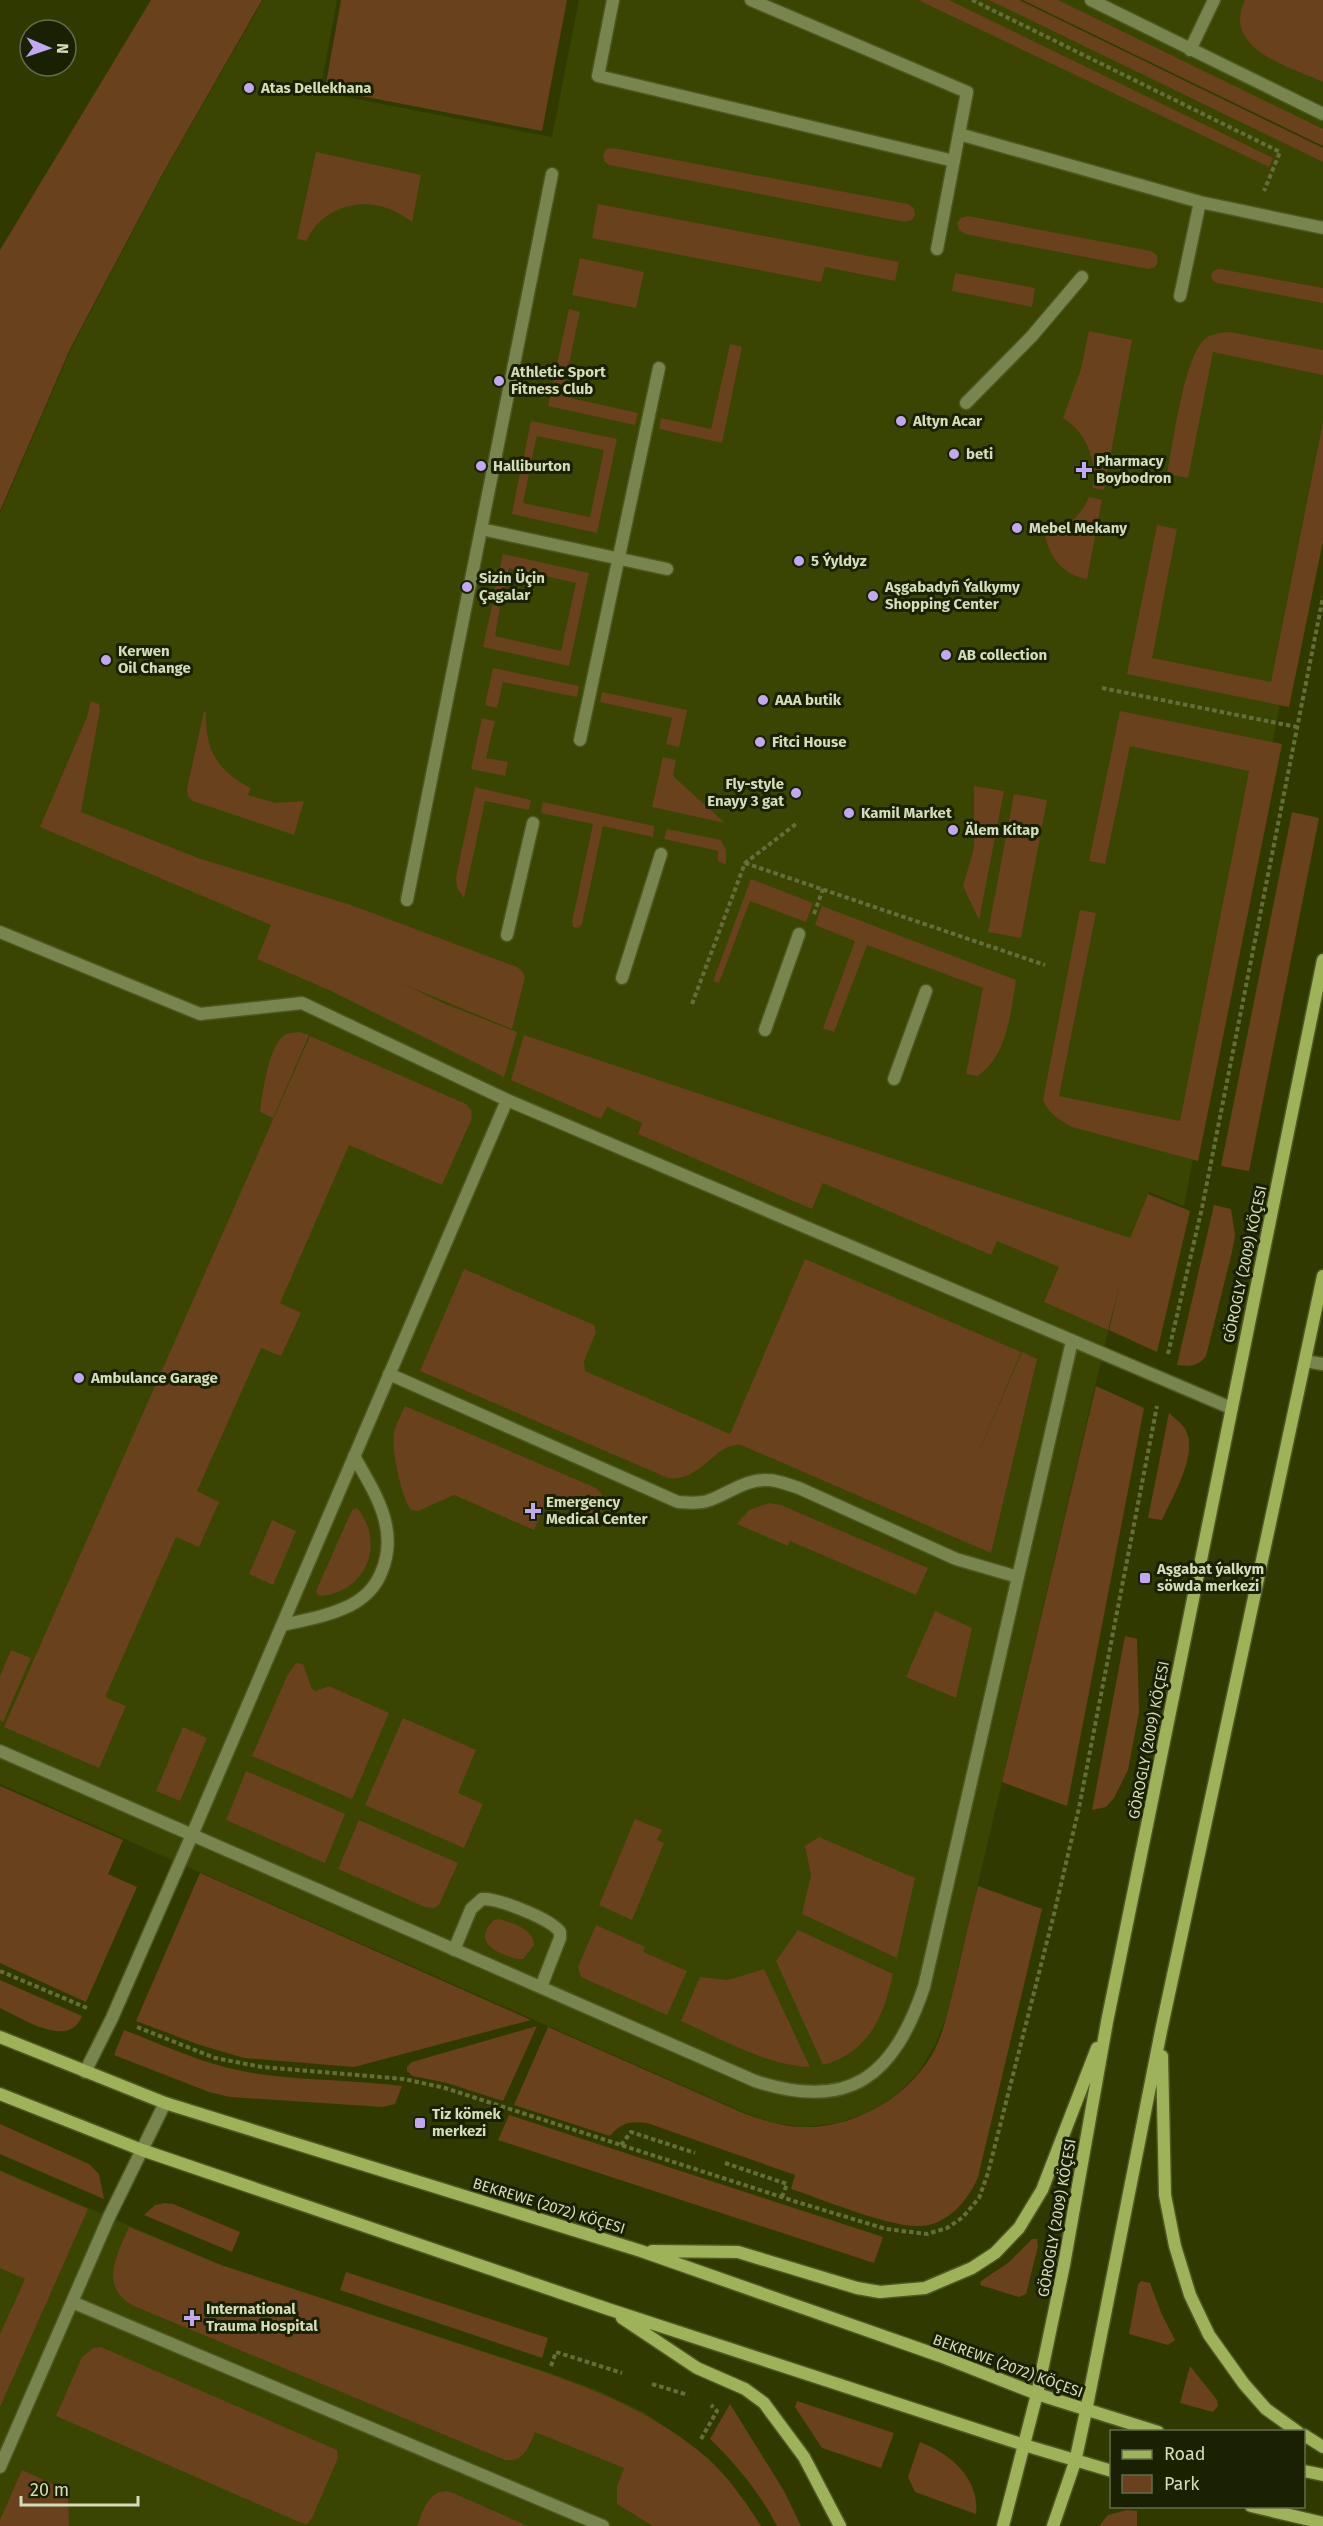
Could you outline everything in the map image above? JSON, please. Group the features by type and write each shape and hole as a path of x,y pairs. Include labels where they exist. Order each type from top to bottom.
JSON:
{"main road":[{"name":"GÖROGLY (2009) KÖÇESI","path":"1002,2526 1037,2394 1064,2265 1107,2022 1230,1408 1323,960"},
{"path":"1053,2526 1075,2462 1161,2031 1323,1276"},
{"path":"641,2251 738,2252 857,2288 880,2292 925,2288 972,2268 995,2253 1019,2228 1042,2190 1107,2022"},
{"path":"1161,2031 1165,2195 1175,2246 1190,2295 1209,2335 1244,2384 1266,2409 1295,2430"},
{"name":"BEKREWE (2072) KÖÇESI","path":"0,2037 165,2103 641,2251 929,2352 1037,2394 1151,2430"},
{"path":"0,2094 142,2150 609,2309 1075,2462 1110,2471"},
{"path":"609,2309 697,2368 745,2389 764,2403 804,2457 840,2526"},
{"path":"1305,2436 1323,2447"},
{"path":"1305,2471 1323,2475"},
{"path":"1259,2508 1323,2523"}],"lane":[{"path":"613,0 598,76 954,161"},
{"path":"751,0 967,92 938,249"},
{"path":"1091,0 1323,114"},
{"path":"1190,50 1214,0"},
{"path":"959,134 1200,202 1323,228"},
{"path":"406,900 552,174"},
{"path":"1180,296 1200,202"},
{"path":"966,403 1032,336 1082,277"},
{"path":"580,740 659,368"},
{"path":"481,529 667,568"},
{"path":"507,935 533,823"},
{"path":"622,978 661,854"},
{"path":"0,932 200,1014 302,1003 507,1100 1230,1408"},
{"path":"765,1030 799,934"},
{"path":"894,1078 926,991"},
{"path":"85,2072 112,2018 192,1835 507,1100"},
{"path":"0,1751 773,2087 809,2094 847,2088 878,2068 892,2054 904,2035 924,1987 1072,1341"},
{"path":"1305,1361 1323,1364"},
{"path":"389,1374 678,1502 695,1504 713,1499 753,1481 781,1482 956,1559 1018,1577"},
{"path":"282,1625 327,1614 351,1605 367,1594 378,1581 385,1563 388,1545 387,1525 381,1506 354,1456"},
{"path":"454,1950 471,1909 482,1899 496,1900 551,1923 560,1932 560,1938 541,1987"},
{"path":"0,2467 112,2210 165,2103"},
{"path":"72,2302 603,2526"}],"path":[{"path":"972,0 1280,152 1255,213"},
{"path":"0,1971 215,2058 262,2067 404,2079 445,2088 782,2198 886,2229 927,2234 947,2228 963,2217 979,2198 988,2173 1079,1808 1162,1380 1202,1208 1323,597"},
{"path":"1102,688 1297,727"},
{"path":"692,1004 745,863 796,824"},
{"path":"745,863 1046,965"},
{"path":"810,924 823,889"},
{"path":"621,2145 631,2132 695,2153"},
{"path":"725,2163 788,2184 782,2198"},
{"path":"551,2366 556,2352 622,2373"},
{"path":"652,2384 696,2398"},
{"path":"701,2439 717,2410 707,2402"}],"shaded area":[{"path":"263,0 337,0 320,92 552,137 579,0 1019,0 1323,148 1323,479 1184,1206 1149,1192 1130,1238 947,2015 935,2045 918,2073 895,2096 868,2113 838,2123 805,2127 773,2123 743,2112 0,1784 0,513 71,349 163,174"},
{"path":"1022,0 1323,0 1323,146"},
{"name":"International Trauma Hospital","path":"0,2170 221,2265 597,2390 644,2412 708,2458 746,2503 761,2526 0,2526"}],"green space":[{"path":"151,0 262,0 163,173 70,349 0,511 0,250"},
{"path":"341,0 567,0 542,131 325,89"},
{"path":"918,0 949,0 1273,158 1269,167"},
{"path":"989,0 1019,0 1323,148 1323,162"},
{"path":"1023,0 1058,0 1323,129 1323,146"},
{"path":"1245,0 1323,0 1323,82 1277,62 1250,44 1242,31 1240,17"},
{"path":"613,148 908,204 914,208 915,215 912,220 905,222 609,165 604,161 603,155 606,149"},
{"path":"316,152 421,175 412,222 392,210 360,204 328,215 315,227 307,241 297,239"},
{"path":"598,204 899,262 895,281 825,267 821,282 592,238"},
{"path":"968,216 1151,251 1157,255 1158,262 1155,267 1148,269 965,234 959,230 957,223 961,218"},
{"path":"580,258 644,272 636,308 572,295"},
{"path":"1220,269 1323,288 1323,303 1217,283 1212,280 1211,275 1214,270"},
{"path":"955,273 1035,288 1032,307 952,291"},
{"path":"569,309 580,312 562,396 638,413 635,425 548,406"},
{"path":"1089,331 1132,340 1104,490 1093,488 1093,468 1088,448 1079,432 1063,418 1081,369"},
{"path":"1229,332 1323,350 1323,375 1213,352 1188,478 1167,474 1180,401 1191,362 1198,347 1206,338 1214,334"},
{"path":"730,344 742,347 722,443 659,429 661,418 711,429"},
{"path":"531,421 617,439 597,533 512,514 520,472 529,474 523,503 590,517 604,450 537,436 531,462 523,460"},
{"path":"1323,422 1323,541 1289,707 1127,674 1157,525 1177,529 1152,658 1271,682"},
{"path":"1089,497 1102,500 1087,579 1071,573 1059,564 1050,551 1045,535 1071,522"},
{"path":"503,554 589,573 569,666 483,647 492,605 500,607 495,636 561,651 576,583 509,568 503,595 494,593"},
{"path":"493,668 579,686 577,697 503,682 497,708 485,705"},
{"path":"602,692 687,710 679,747 666,744 672,718 600,702"},
{"path":"91,701 99,704 100,709 81,812 198,858 351,905 517,967 523,972 525,977 512,1029 403,984 445,1004 517,1032 504,1077 329,990 257,959 271,925 40,827 87,717"},
{"path":"204,711 206,712 208,738 215,758 229,774 251,788 248,795 275,803 304,801 294,835 193,801 188,796 187,789"},
{"path":"1120,711 1282,744 1198,1161 1072,1127 1055,1116 1043,1100 1080,910 1096,913 1059,1096 1180,1121 1249,771 1130,746 1105,864 1089,861"},
{"path":"482,718 495,721 486,758 508,762 505,776 471,769"},
{"path":"663,757 676,760 673,776 725,823 652,807"},
{"path":"974,786 1004,791 979,920 963,886 974,848"},
{"path":"475,787 531,800 529,810 485,801 464,898 457,888 456,877"},
{"path":"1014,794 1047,800 1021,938 988,932"},
{"path":"543,802 654,826 653,837 603,826 582,924 578,928 573,927 572,922 593,824 541,813"},
{"path":"1292,812 1319,818 1249,1171 1221,1166"},
{"path":"667,829 721,840 726,850 726,865 718,861 718,851 664,839"},
{"path":"751,879 813,903 806,922 750,901 719,983 713,981"},
{"path":"822,906 1016,980 1006,1033 995,1058 987,1068 977,1076 966,1074 983,988 867,945 834,1032 823,1028 855,941 815,925"},
{"path":"299,1032 309,1035 273,1118 260,1112 269,1063 276,1044 281,1038 287,1034"},
{"path":"524,1035 1130,1238 1148,1194 1190,1211 1157,1352 1109,1330 1120,1283 1108,1330 1044,1302 1059,1267 997,1241 991,1255 823,1183 812,1209 638,1134 642,1123 607,1107 601,1119 511,1080"},
{"path":"310,1036 466,1104 471,1110 472,1118 442,1185 349,1145 280,1303 301,1313 281,1356 261,1348 197,1491 219,1502 199,1547 176,1537 105,1697 126,1706 99,1768 4,1727"},
{"path":"1214,1205 1231,1209 1235,1235 1232,1252 1206,1356 1193,1365 1177,1365"},
{"path":"805,1259 1021,1352 973,1465 1022,1352 1037,1359 991,1553 741,1445 723,1450 690,1475 668,1478 420,1371 464,1269 594,1325 596,1332 584,1361 585,1371 730,1434"},
{"path":"1096,1386 1144,1408 1067,1806 1002,1782"},
{"path":"405,1406 596,1488 603,1499 603,1507 598,1520 548,1498 534,1530 454,1495 418,1511 411,1510 400,1484 393,1440 397,1423"},
{"path":"1169,1413 1183,1426 1188,1436 1189,1447 1183,1473 1162,1520 1148,1518"},
{"path":"769,1503 781,1505 928,1568 916,1595 790,1541 788,1546 737,1524 749,1510"},
{"path":"357,1508 366,1522 370,1537 370,1551 366,1565 359,1577 349,1586 335,1593 319,1596 316,1591 352,1510"},
{"path":"272,1520 296,1531 273,1585 249,1574"},
{"path":"935,1611 972,1628 956,1698 906,1677"},
{"path":"1125,1636 1137,1639 1139,1712 1128,1770 1114,1798 1106,1807 1092,1810"},
{"path":"11,1650 31,1658 3,1722 0,1720 0,1676"},
{"path":"296,1663 303,1664 312,1689 316,1691 329,1686 389,1713 352,1799 252,1756 287,1676"},
{"path":"403,1718 476,1750 458,1793 483,1804 464,1848 365,1805"},
{"path":"183,1727 207,1738 180,1801 156,1791"},
{"path":"246,1771 345,1814 325,1863 226,1820"},
{"path":"0,1786 123,1840 108,1874 137,1887 86,2002 0,1963"},
{"path":"635,1819 662,1830 657,1840 664,1843 632,1920 599,1905"},
{"path":"359,1820 458,1863 439,1905 434,1908 425,1907 338,1869"},
{"path":"819,1837 915,1878 897,1958 802,1914 811,1875 805,1846"},
{"path":"200,1873 531,2020 354,2067 244,2058 197,2044 136,2021"},
{"path":"978,1886 1042,1909 978,2177 963,2202 949,2216 940,2221 931,2225 908,2225 856,2212 791,2189 795,2175 647,2123 627,2124 618,2128 610,2136 514,2105 548,2027 743,2113 773,2123 796,2127 824,2126 844,2122 864,2114 882,2105 914,2079 927,2063 937,2045 948,2012"},
{"path":"499,1919 521,1927 533,1939 534,1945 523,1959 500,1953 487,1943 485,1934 487,1930 494,1920"},
{"path":"596,1925 645,1947 643,1952 687,1971 667,2015 581,1977 578,1967"},
{"path":"798,1930 893,1974 879,2018 863,2042 839,2059 823,2065 776,1961"},
{"path":"764,1969 810,2067 777,2062 760,2056 681,2021 700,1977 728,1980"},
{"path":"0,1980 82,2016 76,2026 67,2030 56,2031 32,2024 0,2008"},
{"path":"537,2026 503,2101 447,2083 413,2076 407,2071 407,2067 412,2062"},
{"path":"124,2030 227,2068 281,2077 402,2086 395,2104 383,2107 230,2097 209,2092 114,2055"},
{"path":"509,2115 883,2237 874,2263 498,2140"},
{"path":"0,2124 89,2164 99,2174 104,2199 0,2154"},
{"path":"0,2171 88,2209 0,2407 0,2334 25,2279 0,2268"},
{"path":"173,2204 240,2232 232,2252 144,2215 155,2205"},
{"path":"129,2227 221,2265 547,2373 631,2408 670,2430 715,2465 743,2499 761,2526 653,2526 617,2504 617,2487 624,2468 535,2432 528,2448 521,2456 517,2459 505,2460 134,2306 116,2290 113,2280 116,2259"},
{"path":"1032,2239 1037,2239 1038,2246 1026,2294 1019,2297 980,2285 981,2281 1008,2263"},
{"path":"346,2272 548,2338 542,2358 340,2290"},
{"path":"1141,2281 1150,2283 1162,2315 1175,2340 1168,2345 1129,2334 1138,2285"},
{"path":"101,2347 337,2450 338,2458 312,2518 307,2524 56,2416 82,2357 93,2348"},
{"path":"1190,2366 1217,2400 1218,2406 1213,2412 1180,2403"},
{"path":"797,2401 894,2433 881,2468 822,2448 795,2407"},
{"path":"730,2404 784,2491 801,2526 777,2526 747,2480 710,2439"},
{"path":"920,2442 942,2453 961,2469 973,2490 976,2514 915,2492 908,2477"},
{"path":"22,2470 68,2491 69,2526 0,2526 0,2520"},
{"path":"446,2491 528,2526 417,2526 430,2499"},
{"path":"1127,2510 1137,2511 1137,2526 1099,2526 1108,2515"}],"place":[{"name":"Atas Dellekhana","path":"249,88"},
{"name":"Athletic Sport Fitness Club","path":"499,381"},
{"name":"Altyn Acar","path":"901,421"},
{"name":"beti","path":"954,454"},
{"name":"Halliburton","path":"481,466"},
{"name":"Pharmacy Boybodron","path":"1084,470"},
{"name":"Mebel Mekany","path":"1017,528"},
{"name":"5 Ýyldyz","path":"799,561"},
{"name":"Sizin Üçin Çagalar","path":"467,587"},
{"name":"Aşgabadyñ Ýalkymy Shopping Center","path":"873,596"},
{"name":"AB collection","path":"946,655"},
{"name":"Kerwen Oil Change","path":"106,660"},
{"name":"AAA butik","path":"763,700"},
{"name":"Fitci House","path":"760,742"},
{"name":"Fly-style Enayy 3 gat","path":"796,793"},
{"name":"Kamil Market","path":"849,813"},
{"name":"Älem Kitap","path":"953,830"},
{"name":"Ambulance Garage","path":"79,1378"},
{"name":"Emergency Medical Center","path":"533,1511"},
{"name":"Aşgabat ýalkym söwda merkezi","path":"1145,1578"},
{"name":"Tiz kömek merkezi","path":"420,2123"},
{"name":"International Trauma Hospital","path":"192,2318"}]}
